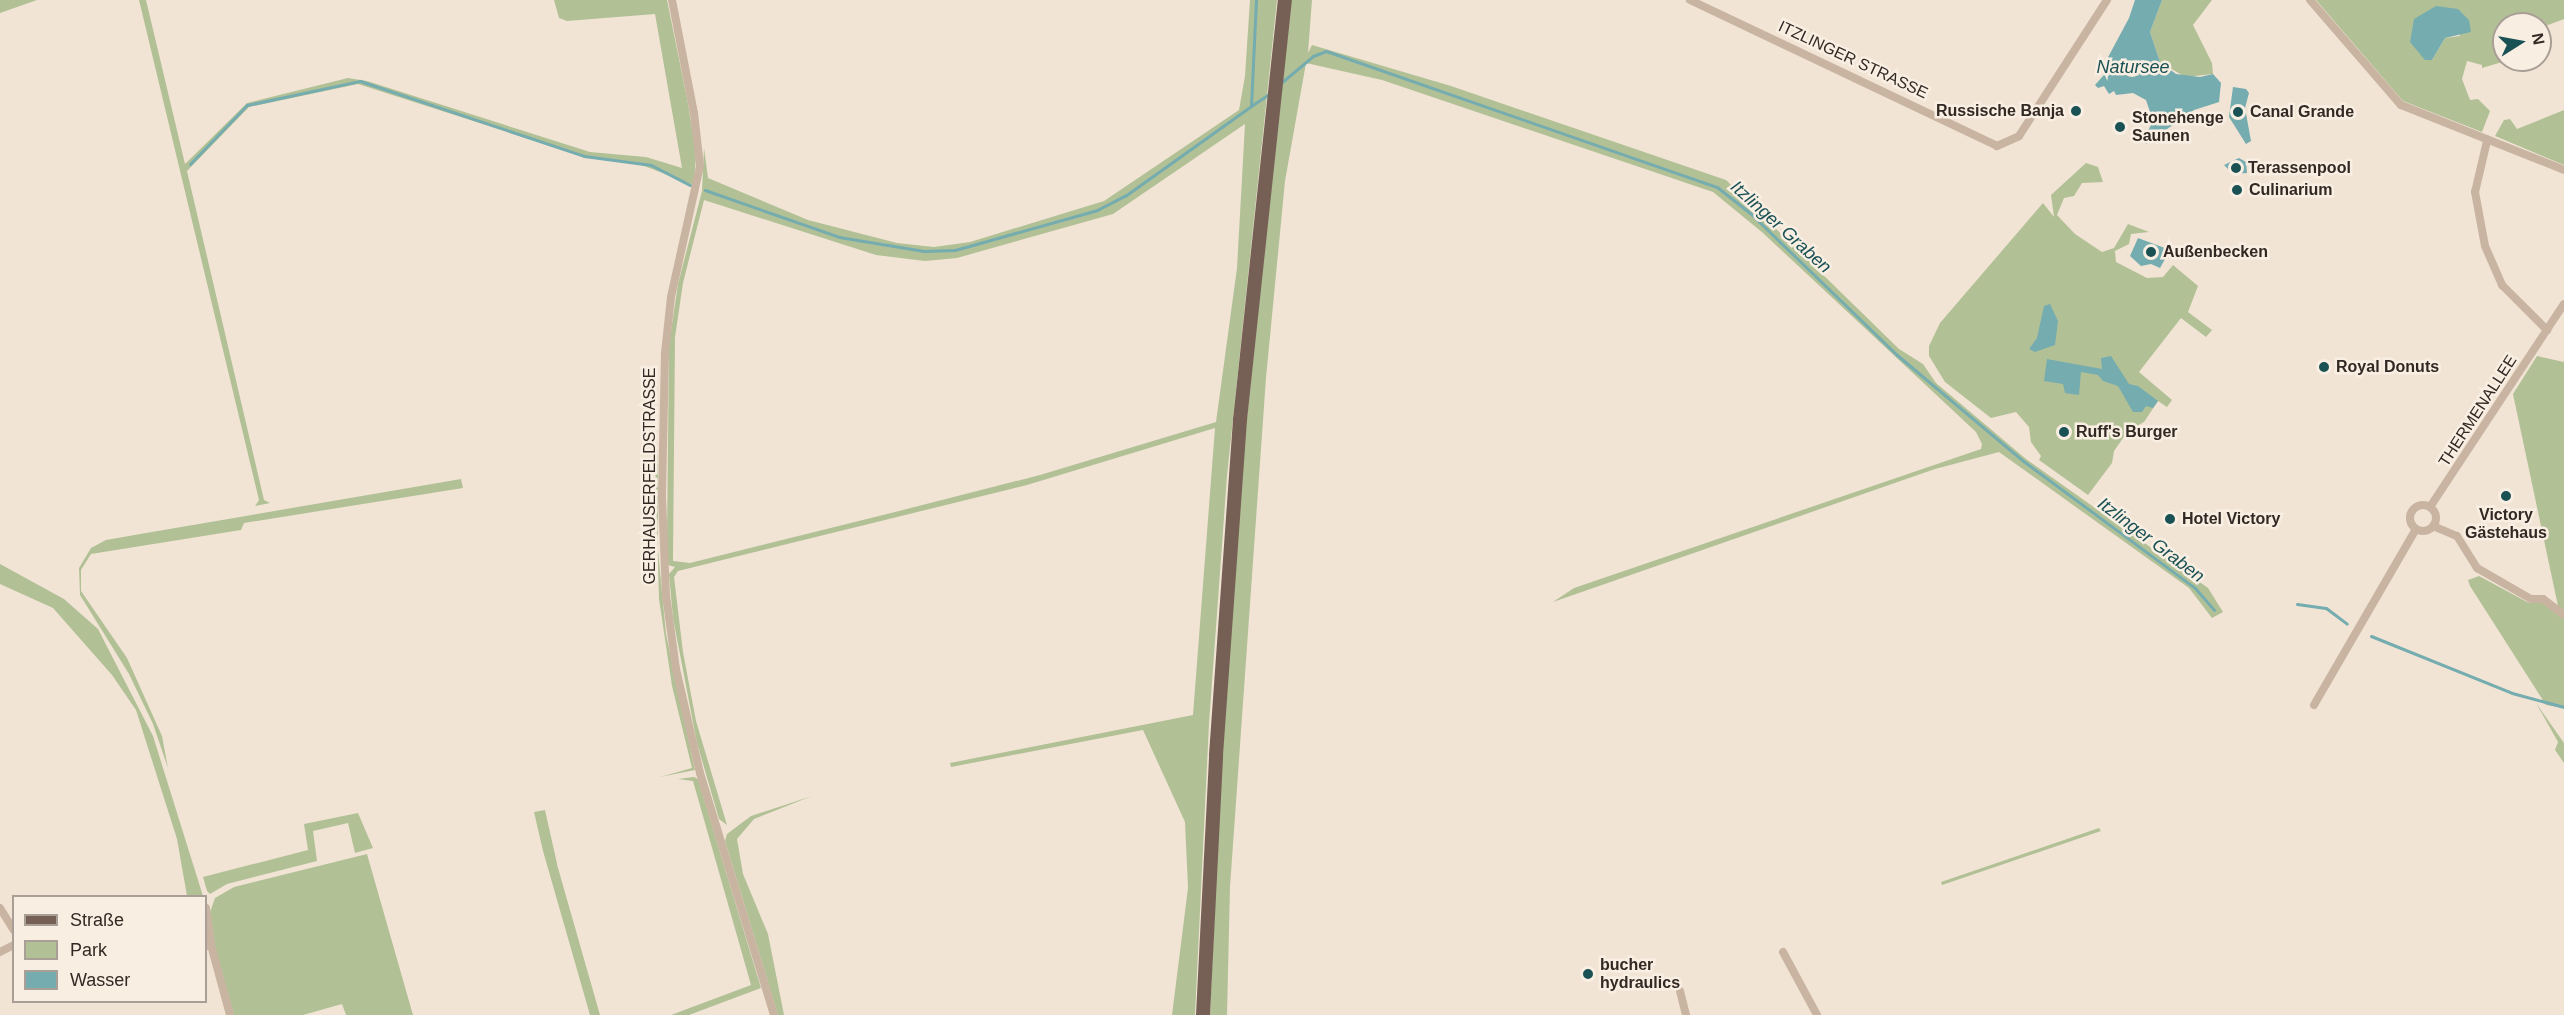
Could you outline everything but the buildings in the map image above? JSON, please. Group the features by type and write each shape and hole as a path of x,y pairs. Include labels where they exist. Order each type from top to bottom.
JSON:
{"main road":[{"path":"1203,1015 1227,586 1270,135 1286,0"}],"street":[{"name":"GERHAUSERFELDSTRASSE","path":"672,0 694,113 700,166 671,297 665,353 662,496 666,596 676,669 700,772 774,1015"},
{"name":"ITZLINGER STRASSE","path":"1690,0 1988,144 2004,145 2019,136 2107,0"},
{"path":"2310,0 2401,105 2564,170"},
{"path":"2487,141 2475,192 2485,246 2502,285 2547,330"},
{"name":"THERMENALLEE","path":"2314,705 2416,529 2410,520 2411,512 2418,506 2430,507 2564,304"},
{"path":"2416,529 2426,531 2433,526 2436,514 2430,507"},
{"path":"2433,526 2457,536 2477,568 2531,599 2543,599 2564,615"},
{"path":"0,908 12,927"},
{"path":"207,926 208,945 230,1015"},
{"path":"1783,952 1818,1015"},
{"path":"1680,991 1686,1015"}],"green space":[{"path":"0,0 37,0 0,13"},
{"path":"139,0 146,0 185,164 247,103 348,78 367,81 590,152 646,157 682,168 655,14 567,21 559,18 554,0 667,0 696,154 694,185 639,164 582,156 358,84 249,107 187,171 264,500 270,503 255,506 259,500"},
{"path":"1250,0 1277,0 1227,476 1209,724 1195,1015 1172,1015 1188,888 1185,822 1143,730 951,767 950,763 1193,715 1215,428 1027,485 678,571 674,577 683,652 696,721 727,825 719,819 697,743 673,618 669,574 675,567 668,565 667,539 669,345 678,284 702,191 704,148 708,178 808,220 897,243 934,247 970,242 1104,201 1239,110 1245,76","holes":["1245,124 1237,268 1216,422 1040,475 690,563 673,561 675,337 683,283 704,200 876,255 925,261 957,258 1113,214"]},
{"path":"1291,0 1312,0 1308,53 1312,45 1451,86 1726,180 1899,349 1923,364 1936,383 2026,459 2208,588 2223,612 2212,618 2189,588 1999,452 1935,469 1553,602 1574,588 1981,449 1982,444 1976,432 1763,233 1713,192 1382,80 1306,63 1285,181 1266,378 1230,887 1227,1015 1210,1015 1224,703 1241,475"},
{"path":"2162,0 2212,0 2193,25 2212,63 2213,74 2185,77 2160,62 2150,32"},
{"path":"2316,0 2564,0 2564,19 2552,24 2552,12 2492,12 2492,65 2482,68 2482,65 2467,61 2462,79 2470,100 2478,99 2490,111 2482,132 2403,101","holes":["2458,9 2460,36 2445,38 2432,60 2425,60"]},
{"path":"2564,110 2564,165 2495,136 2504,120 2510,119 2517,129"},
{"path":"2086,163 2098,167 2103,182 2082,183 2074,196 2064,198 2057,215 2075,234 2102,252 2114,248 2128,224 2149,232 2131,234 2129,244 2115,251 2116,262 2147,278 2163,277 2173,265 2198,286 2188,312 2212,330 2206,337 2181,318 2139,372 2172,400 2167,407 2158,401 2144,422 2128,431 2114,451 2112,463 2088,495 2039,460 2041,456 2031,442 2029,427 2016,412 1991,418 1945,382 1929,356 1929,346 1940,323 2043,203 2054,217 2051,195"},
{"path":"2537,356 2564,362 2564,611 2558,606 2513,394"},
{"path":"650,448 658,451 658,550 666,634 695,770 660,777 692,768 672,686 659,599 655,454"},
{"path":"461,479 463,488 244,523 241,530 91,554 81,570 81,591 127,658 162,736 168,768 153,724 129,674 80,595 79,568 91,548 106,540"},
{"path":"0,564 64,599 98,629 153,736 203,895 187,895 177,839 136,710 112,675 53,608 0,584"},
{"path":"2479,576 2529,603 2541,602 2564,618 2564,708 2546,705 2470,586 2468,580"},
{"path":"2536,703 2564,743 2564,763 2555,750 2558,742"},
{"path":"694,777 698,779 761,988 689,1015 671,1015 751,985 693,781 678,779"},
{"path":"812,796 754,819 737,839 743,874 768,934 784,1015 778,1015 725,841 727,834 751,816"},
{"path":"545,810 558,868 600,1015 590,1015 543,851 534,812"},
{"path":"358,813 373,848 355,853 348,823 313,831 317,861 227,884 210,894 207,891 203,877 308,850 304,824"},
{"path":"2099,828 2101,831 1942,885 1941,882"},
{"path":"367,854 413,1015 346,1015 342,1004 303,1015 234,1015 216,953 210,912 215,898 234,887"}],"water":[{"name":"Natursee","path":"2135,0 2162,0 2150,32 2160,62 2176,74 2200,77 2213,74 2221,83 2219,102 2194,110 2146,144 2143,141 2153,121 2146,100 2133,93 2116,95 2114,91 2109,94 2104,86 2098,88 2095,85 2103,76 2106,61 2129,18"},
{"path":"2436,6 2458,9 2469,20 2471,32 2445,38 2432,60 2425,60 2410,42 2414,19"},
{"name":"Canal Grande","path":"2233,87 2246,89 2249,93 2245,108 2251,141 2246,144 2229,117"},
{"name":"Terassenpool","path":"2239,158 2246,162 2247,173 2233,174 2224,165"},
{"name":"Außenbecken","path":"2138,238 2170,250 2160,268 2151,264 2141,266 2130,256"},
{"path":"2050,304 2058,321 2055,345 2035,352 2029,349 2037,338 2044,306"},
{"path":"2111,356 2129,384 2138,386 2158,401 2153,408 2146,406 2142,412 2133,412 2118,386 2103,381 2098,375 2081,372 2079,395 2065,393 2063,384 2044,381 2047,359 2102,369 2101,358"}],"pier":[{"path":"2132,61 2140,69 2132,77 2124,69"}],"waterway":[{"name":"Itzlinger Graben","path":"1256,0 1251,106 1270,93"},
{"name":"Itzlinger Graben","path":"1282,82 1313,56 1326,51 1717,187 1750,213 1897,355 2022,460 2195,588 2214,610"},
{"path":"190,164 247,105 360,81 584,156 651,165 690,185"},
{"path":"705,190 839,237 924,251 955,250 1097,210 1125,196 1251,106"},
{"name":"Itzlinger Graben","path":"2297,604 2326,608 2347,624"},
{"name":"Itzlinger Graben","path":"2371,636 2512,693 2564,707"}],"place":[{"name":"Russische Banja","path":"2076,111"},
{"name":"Canal Grande","path":"2238,112"},
{"name":"Stonehenge Saunen","path":"2120,127"},
{"name":"Terassenpool","path":"2236,168"},
{"name":"Culinarium","path":"2237,190"},
{"name":"Außenbecken","path":"2151,252"},
{"name":"Royal Donuts","path":"2324,367"},
{"name":"Ruff's Burger","path":"2064,432"},
{"name":"Victory Gästehaus","path":"2506,496"},
{"name":"Hotel Victory","path":"2170,519"},
{"name":"bucher hydraulics","path":"1588,974"}]}
